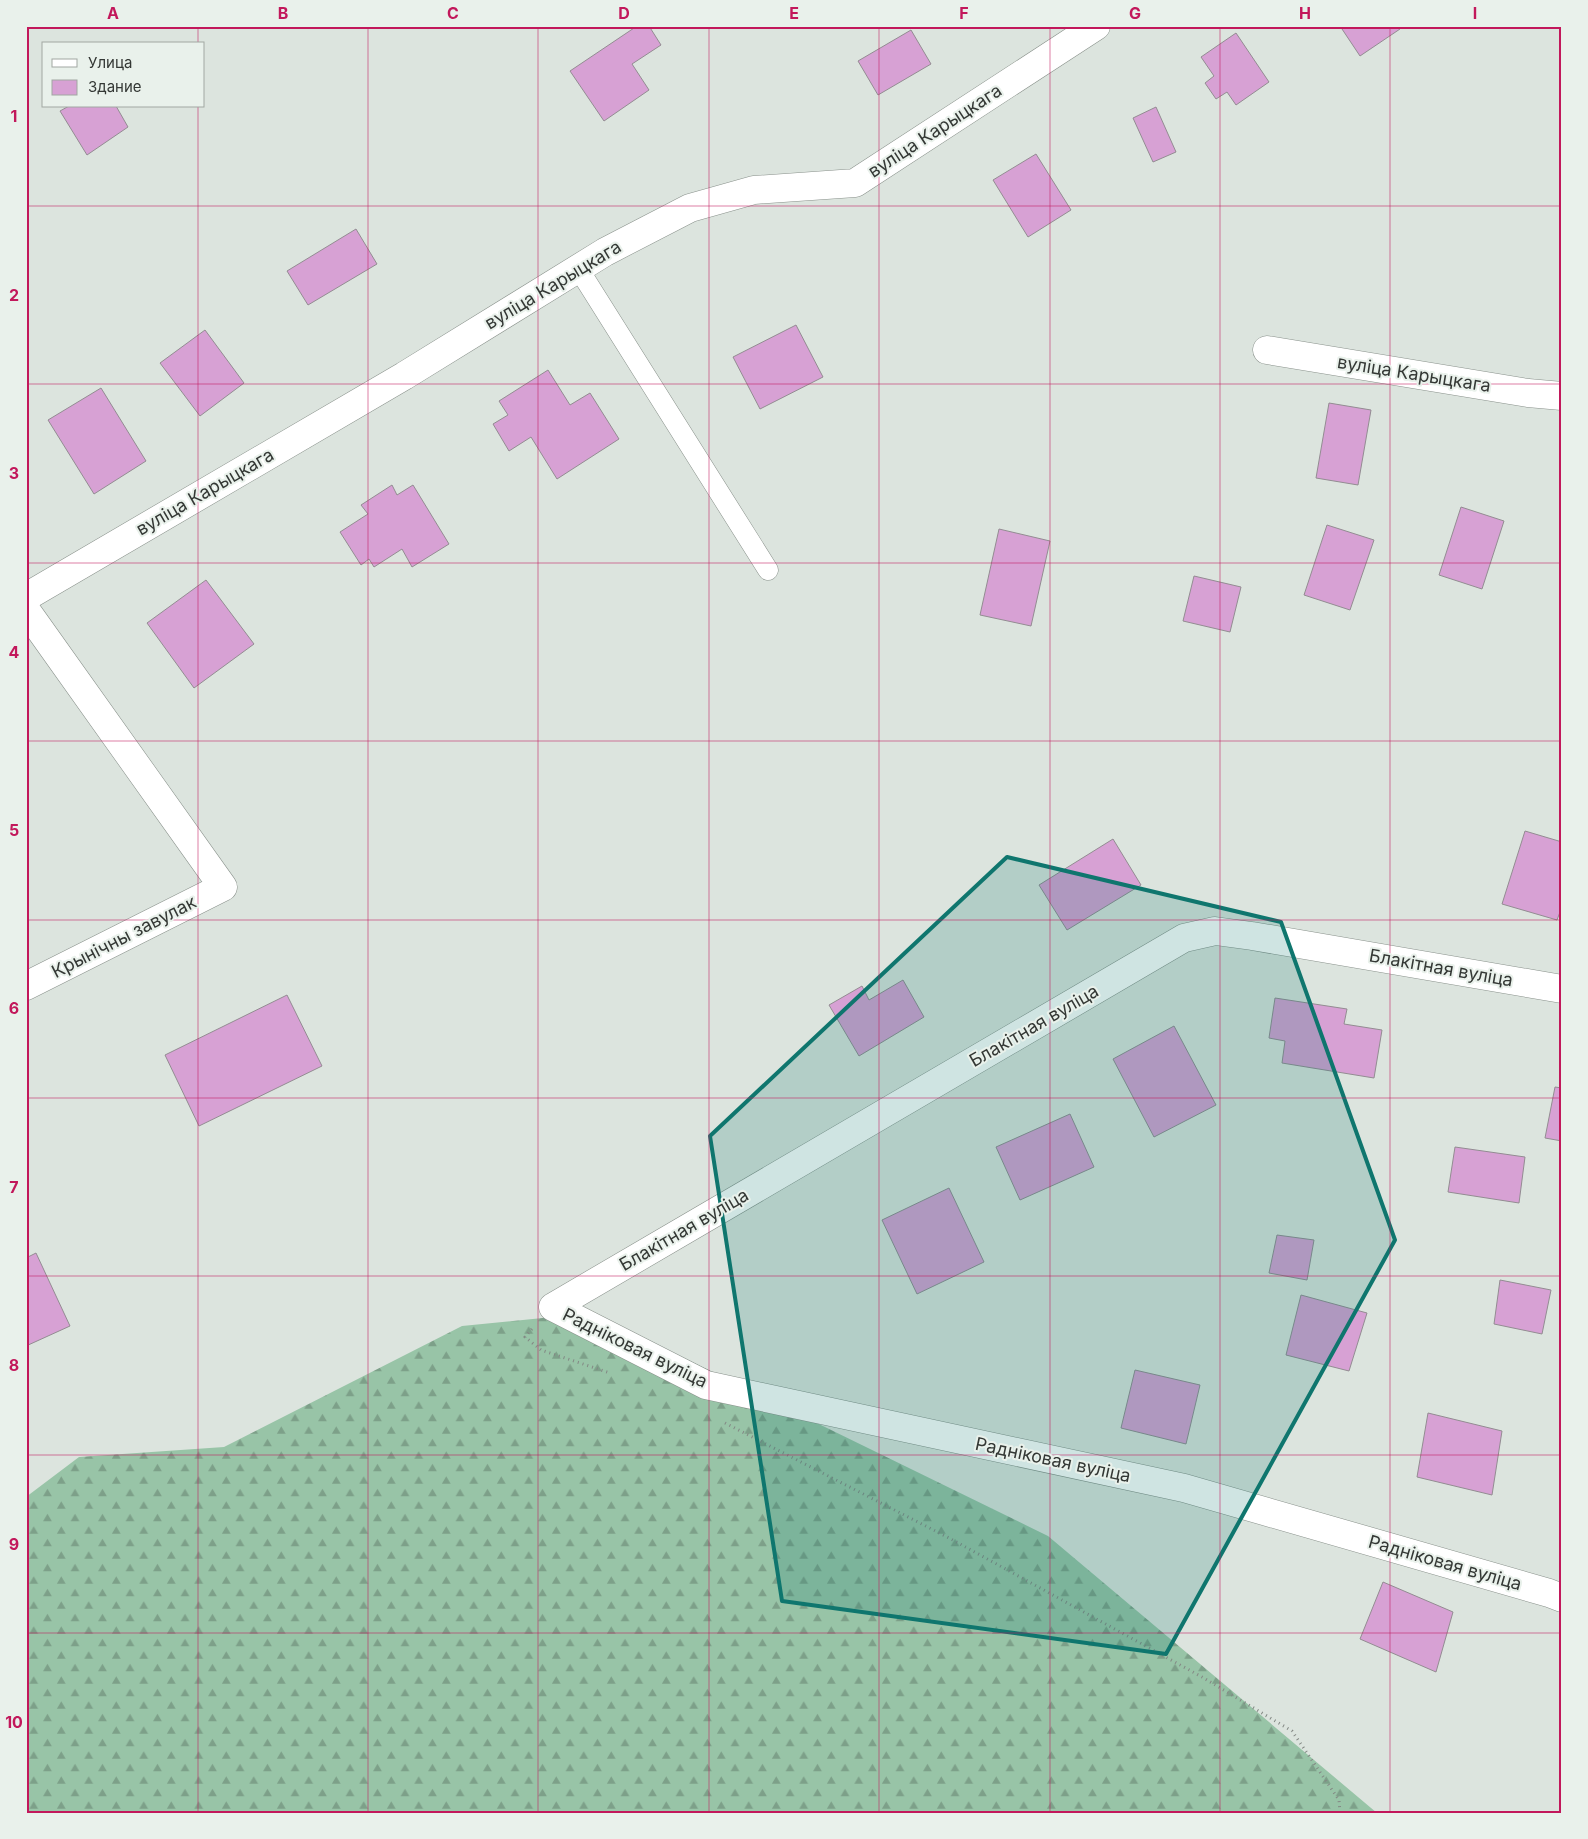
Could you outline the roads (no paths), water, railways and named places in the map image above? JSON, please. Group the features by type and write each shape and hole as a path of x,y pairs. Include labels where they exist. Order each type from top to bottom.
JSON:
{"street":[{"name":"вуліца Карыцкага","path":"26,597 404,376 605,252 690,208 754,190 854,183 1096,26"},
{"name":"вуліца Карыцкага","path":"1267,350 1528,393 1562,396"},
{"name":"Крынічны завулак","path":"26,610 223,887 26,986"},
{"name":"Блакітная вуліца","path":"553,1307 1184,938 1215,932 1252,936 1562,989"},
{"name":"Радніковая вуліца","path":"553,1307 706,1385 1184,1488 1562,1598"}],"lane":[{"path":"578,268 768,570"}]}
